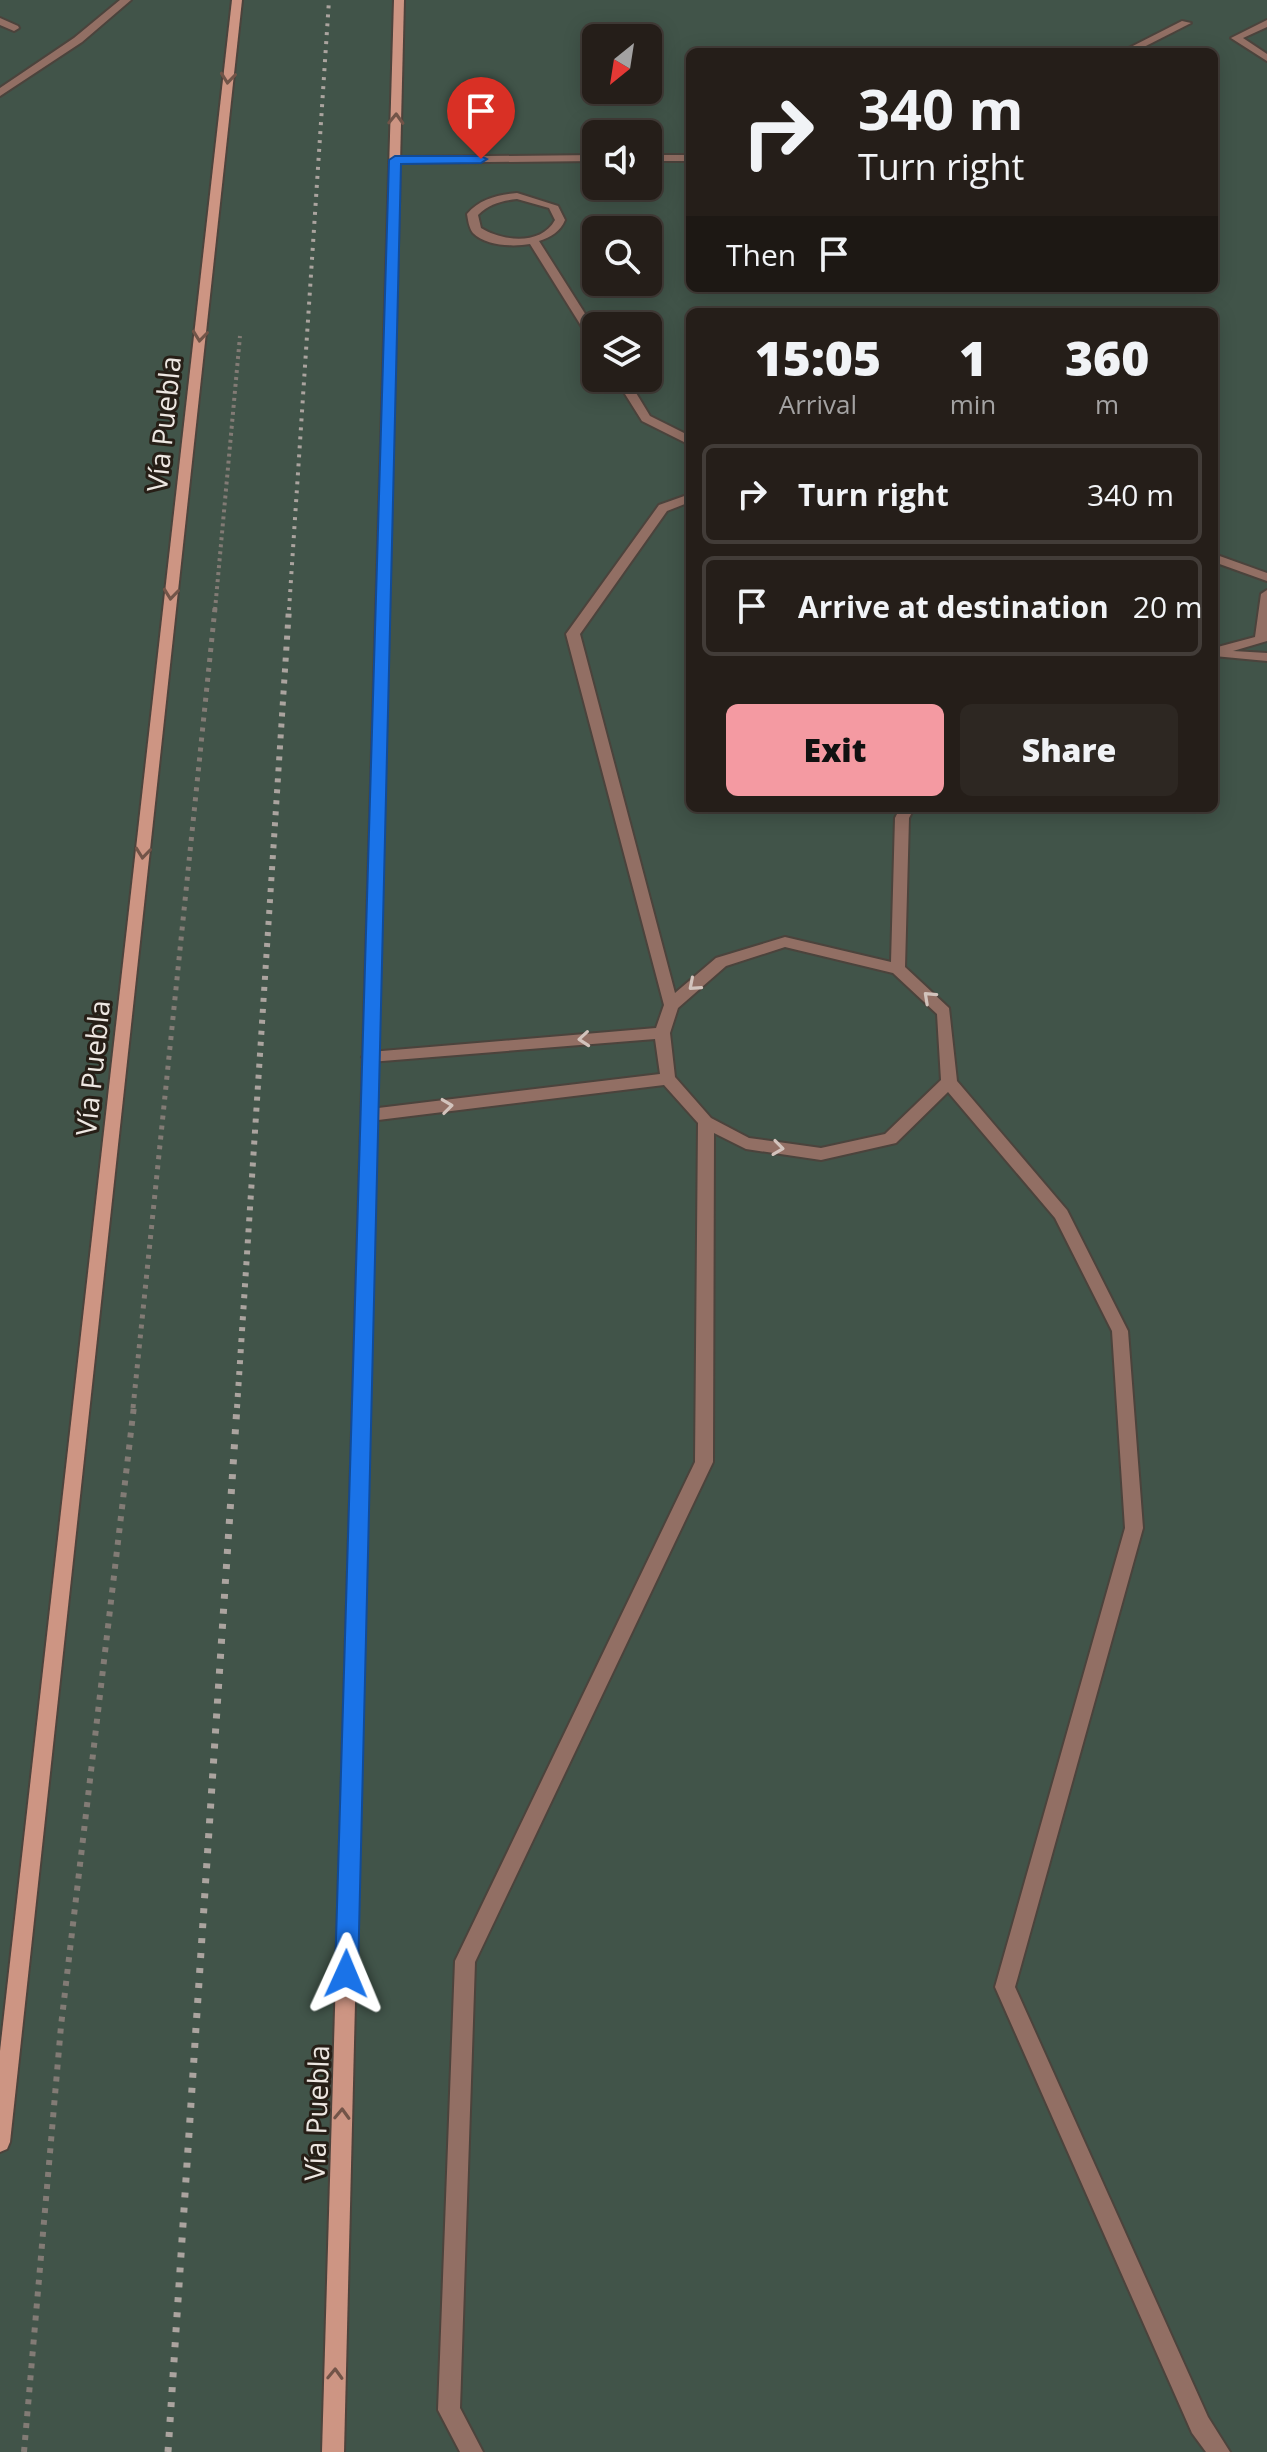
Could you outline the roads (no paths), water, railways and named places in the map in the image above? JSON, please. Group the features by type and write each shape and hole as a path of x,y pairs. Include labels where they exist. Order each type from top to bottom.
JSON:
{"main road":[{"name":"Vía Puebla","path":"0,2142 237,0"},
{"name":"Vía Puebla","path":"333,2452 399,0"}],"street":[{"path":"0,93 78,40 126,0"},
{"path":"0,21 14,28"},
{"path":"1134,48 1186,23"},
{"path":"1267,23 1236,38 1267,58"},
{"path":"395,160 582,158"},
{"path":"662,158 686,158"},
{"path":"502,197 544,201 553,206 560,220 550,234 533,240 512,242 484,236 476,230 472,214 489,201 502,197"},
{"path":"533,240 582,318"},
{"path":"630,392 646,418 686,439"},
{"path":"671,1005 573,634 663,508 686,499"},
{"path":"1218,560 1267,577"},
{"path":"1218,652 1261,640 1267,592 1246,570"},
{"path":"1218,653 1267,657"},
{"path":"898,969 902,818 905,812"},
{"path":"949,1082 890,1139 821,1154 746,1143 706,1122 668,1079 662,1033 671,1005 721,962 785,942 898,969 944,1012 949,1082 1061,1214 1120,1331 1134,1528 1005,1987 1200,2425 1219,2452"},
{"path":"370,1057 662,1033"},
{"path":"370,1115 668,1079"},
{"path":"472,2452 449,2410 465,1961 704,1462 706,1122"},
{"path":"1200,2425 1203,2452"}],"railway":[{"path":"289,610 329,0"},
{"path":"237,1408 289,608"},
{"path":"168,2452 237,1406"}]}
